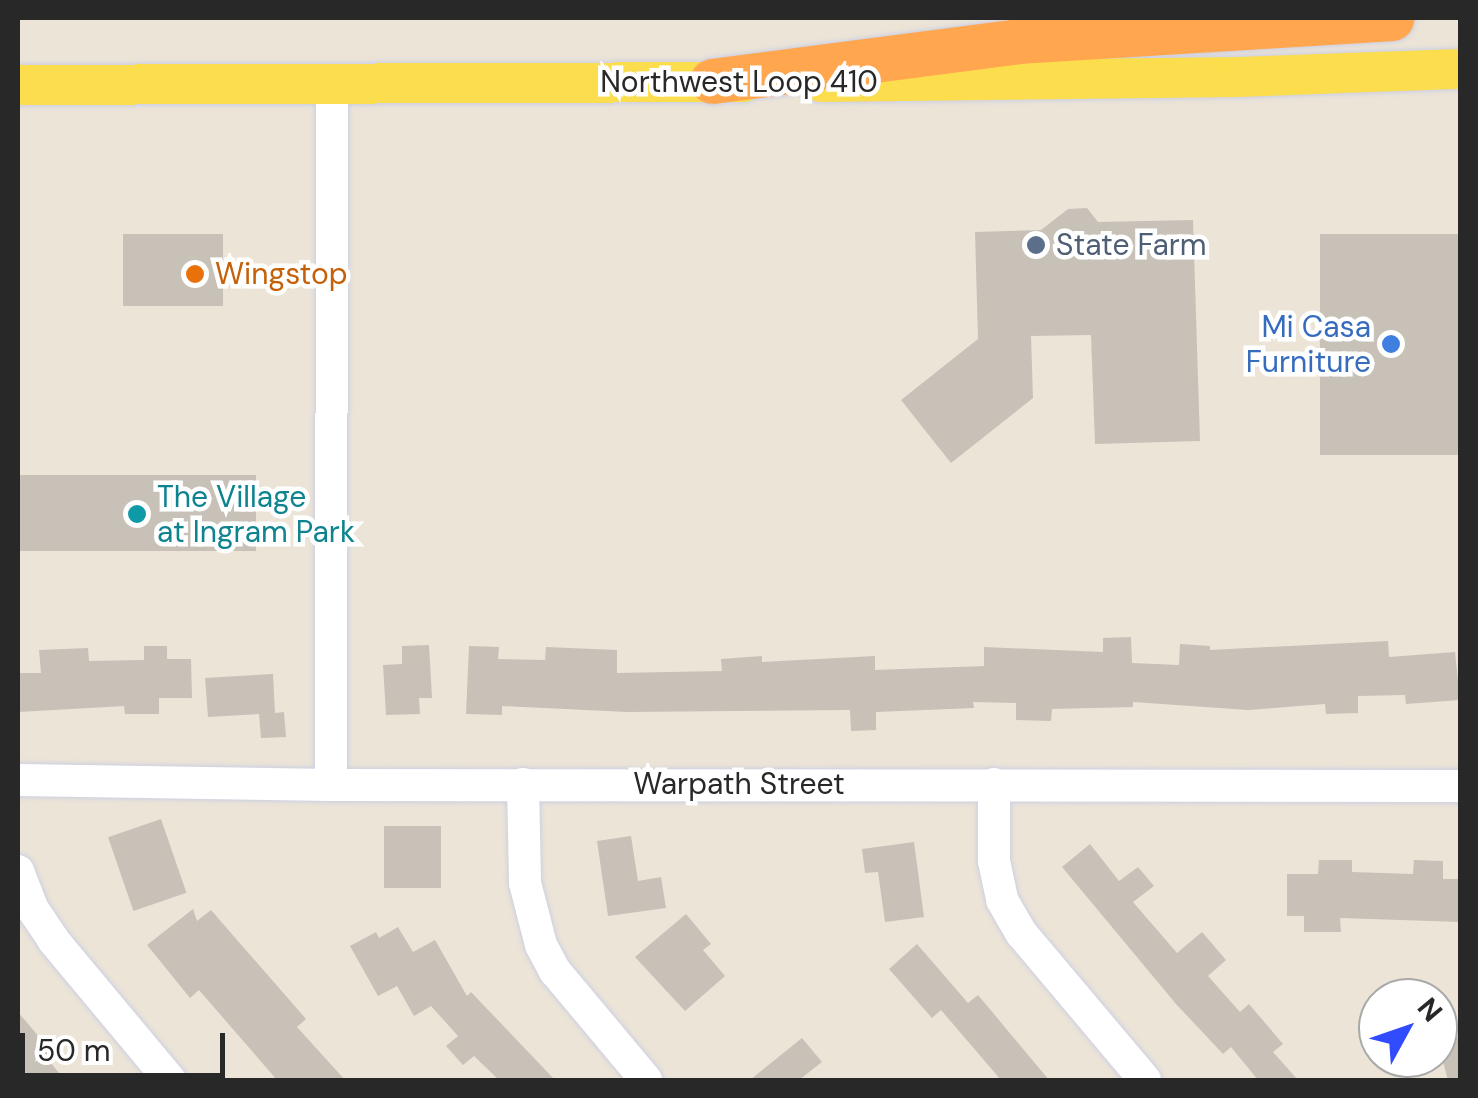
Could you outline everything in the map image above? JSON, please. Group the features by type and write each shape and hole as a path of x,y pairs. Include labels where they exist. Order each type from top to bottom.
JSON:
{"highway":[{"path":"712,82 1019,42 1391,18"}],"main road":[{"name":"Northwest Loop 410","path":"18,85 1146,79 1460,69"}],"street":[{"path":"331,785 332,85"},
{"name":"Warpath Street","path":"18,780 331,785 1460,786"},
{"path":"523,784 525,883 541,945 555,971 646,1080"},
{"path":"994,784 994,861 1002,900 1022,934 1145,1080"},
{"path":"18,870 32,908 54,941 170,1080"}],"building":[{"path":"1087,208 1098,222 1193,220 1200,441 1095,444 1091,335 1031,336 1033,398 951,463 901,400 978,339 975,232 1041,230 1068,209"},
{"path":"123,234 223,234 223,306 123,306"},
{"name":"Mi Casa Furniture","path":"1320,234 1460,234 1460,455 1320,455"},
{"name":"The Village at Ingram Park","path":"18,475 256,475 256,551 18,551"},
{"path":"1131,637 1132,663 1179,665 1180,644 1210,646 1210,650 1388,641 1389,657 1455,652 1460,700 1406,704 1405,695 1358,696 1358,713 1326,714 1325,704 1248,710 1133,702 1133,707 1052,709 1051,721 1016,720 1016,703 973,702 974,708 876,712 876,730 851,731 850,710 627,712 502,706 502,715 466,714 469,646 499,647 498,659 545,660 546,647 617,650 617,673 722,671 721,659 762,656 762,662 875,656 875,670 984,666 984,647 1103,652 1103,638"},
{"path":"429,645 432,698 419,698 420,714 386,715 383,665 402,664 402,646"},
{"path":"144,646 167,646 167,659 191,659 192,698 159,698 159,714 125,714 124,706 18,712 18,673 41,673 39,650 88,648 89,661 144,660"},
{"path":"273,674 275,713 284,712 286,737 261,738 259,714 208,717 205,678"},
{"path":"161,819 186,893 133,911 108,837"},
{"path":"384,826 441,826 441,888 384,888"},
{"path":"631,836 638,881 661,877 666,908 608,916 597,841"},
{"path":"914,842 924,917 885,922 878,872 865,873 862,849"},
{"path":"1090,844 1119,881 1138,867 1154,886 1133,902 1177,953 1202,932 1226,960 1208,976 1240,1012 1249,1004 1283,1044 1273,1052 1298,1080 1258,1080 1231,1047 1223,1054 1176,1004 1062,867"},
{"path":"1319,860 1352,860 1352,872 1413,874 1414,860 1443,861 1443,879 1460,879 1460,922 1340,918 1341,932 1304,932 1304,916 1287,916 1287,874 1318,874"},
{"path":"193,909 197,921 211,910 306,1019 297,1027 345,1080 277,1080 199,990 190,998 147,945"},
{"path":"686,914 711,944 703,950 725,976 685,1011 635,957"},
{"path":"398,927 413,952 435,940 467,996 471,992 555,1080 499,1080 474,1056 463,1065 446,1046 458,1036 431,1006 414,1016 397,986 378,996 350,946 376,932 379,938"},
{"path":"917,944 968,1003 978,995 1049,1080 1001,1080 941,1010 932,1018 889,969"},
{"path":"18,1012 51,1051 45,1056 65,1080 18,1080"},
{"path":"1458,1037 1460,1080 1448,1080 1458,1078"},
{"path":"802,1038 822,1062 799,1080 750,1080"}],"place":[{"name":"State Farm","path":"1036,245"},
{"name":"Wingstop","path":"195,274"},
{"name":"Mi Casa Furniture","path":"1391,344"},
{"name":"The Village at Ingram Park","path":"137,514"}]}
